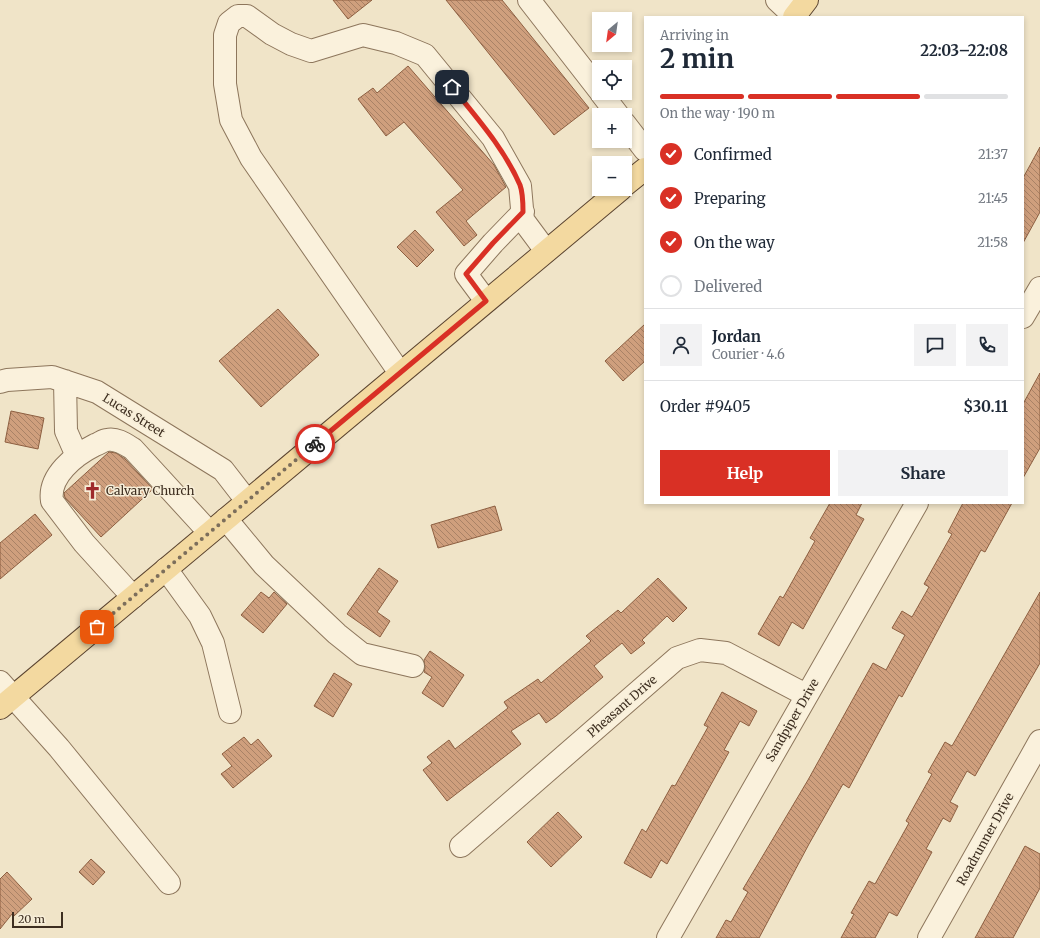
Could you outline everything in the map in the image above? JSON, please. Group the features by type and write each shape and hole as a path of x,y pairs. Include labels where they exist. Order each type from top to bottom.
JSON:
{"main road":[{"path":"632,180 644,170"},
{"path":"4,696 133,597 613,196"}],"street":[{"path":"529,0 592,81"},
{"path":"777,0 798,11"},
{"path":"400,374 251,158 231,120 225,84 225,35 237,8 284,41 311,52 363,35 396,43 425,54 493,138 520,186 523,220 546,251"},
{"path":"606,100 613,108"},
{"path":"632,133 644,149"},
{"path":"486,301 466,274 523,212"},
{"path":"1024,315 1040,288"},
{"name":"Lucas Street","path":"0,382 7,380 52,377 97,392 223,470 247,501"},
{"path":"65,381 66,430 77,456"},
{"path":"133,597 84,543 52,501 51,494 54,482 67,465 77,456 106,440 120,441 133,449 209,532"},
{"name":"Sandpiper Drive","path":"668,938 915,504"},
{"path":"226,519 264,565 337,634 362,654 413,666"},
{"path":"166,569 200,616 213,643 230,712"},
{"name":"Pheasant Drive","path":"461,846 677,658 700,650 726,652 806,695"},
{"path":"4,696 59,748 169,883"},
{"name":"Roadrunner Drive","path":"929,938 1040,741"}],"building":[{"path":"333,0 372,0 348,19"},
{"path":"446,0 502,0 589,108 554,135"},
{"path":"408,66 494,165 506,187 466,221 477,235 464,246 436,212 463,190 404,122 386,136 358,99 373,88 377,93"},
{"path":"1040,147 1040,212 1024,241 1024,176"},
{"path":"415,230 434,250 417,267 397,247"},
{"path":"278,309 319,355 261,407 219,361"},
{"path":"644,325 644,362 623,381 605,361"},
{"path":"1040,373 1040,448 1024,476 1024,402"},
{"path":"11,411 44,418 38,449 5,442"},
{"path":"109,452 116,453 125,459 153,489 101,537 65,498 64,493"},
{"path":"829,504 862,504 856,515 864,519 803,629 792,622 779,646 758,634 780,596 783,598 815,541 810,538"},
{"path":"962,504 1011,504 985,552 981,550 902,697 899,695 849,788 843,784 759,938 716,938 726,920 731,922 748,892 743,889 808,780 873,663 886,670 905,635 892,628 902,611 912,617 929,587 924,584 952,534 948,532"},
{"path":"495,506 502,530 438,548 431,525"},
{"path":"35,514 52,535 0,579 0,543"},
{"path":"379,568 398,581 377,612 390,621 380,637 347,614"},
{"path":"658,578 687,608 673,622 667,616 642,640 645,643 631,654 622,643 594,666 603,677 546,723 539,713 511,731 521,744 447,801 423,770 432,763 427,757 449,740 455,749 508,708 504,702 538,679 541,683 591,641 586,636 618,610 621,613"},
{"path":"261,592 269,598 274,592 287,604 263,633 241,615"},
{"path":"1040,592 1040,663 975,776 967,771 950,802 958,806 950,822 943,818 926,849 932,852 897,916 889,912 875,938 841,938 854,914 851,913 869,881 875,884 909,823 906,821 932,774 928,772 945,742 952,746"},
{"path":"430,651 464,675 443,707 422,693 432,677 424,672 424,660"},
{"path":"334,673 352,684 333,717 314,706"},
{"path":"722,692 757,711 749,726 740,721 724,750 729,752 667,864 661,860 651,878 624,863 642,829 646,832 672,785 675,786 708,727 704,725"},
{"path":"244,737 251,745 258,739 272,756 233,788 221,774 232,766 222,754"},
{"path":"558,812 582,837 551,867 527,842"},
{"path":"1025,846 1040,854 1040,888 1013,938 975,938"},
{"path":"91,859 105,872 93,885 79,872"},
{"path":"7,872 32,899 14,916 12,914 0,929 0,879"}],"way so far":[{"path":"97,627 315,444"}],"place":[{"name":"Calvary Church","path":"93,490"}],"route":[{"path":"315,444 486,301 466,274 523,212 520,186 493,138 452,87"}]}
